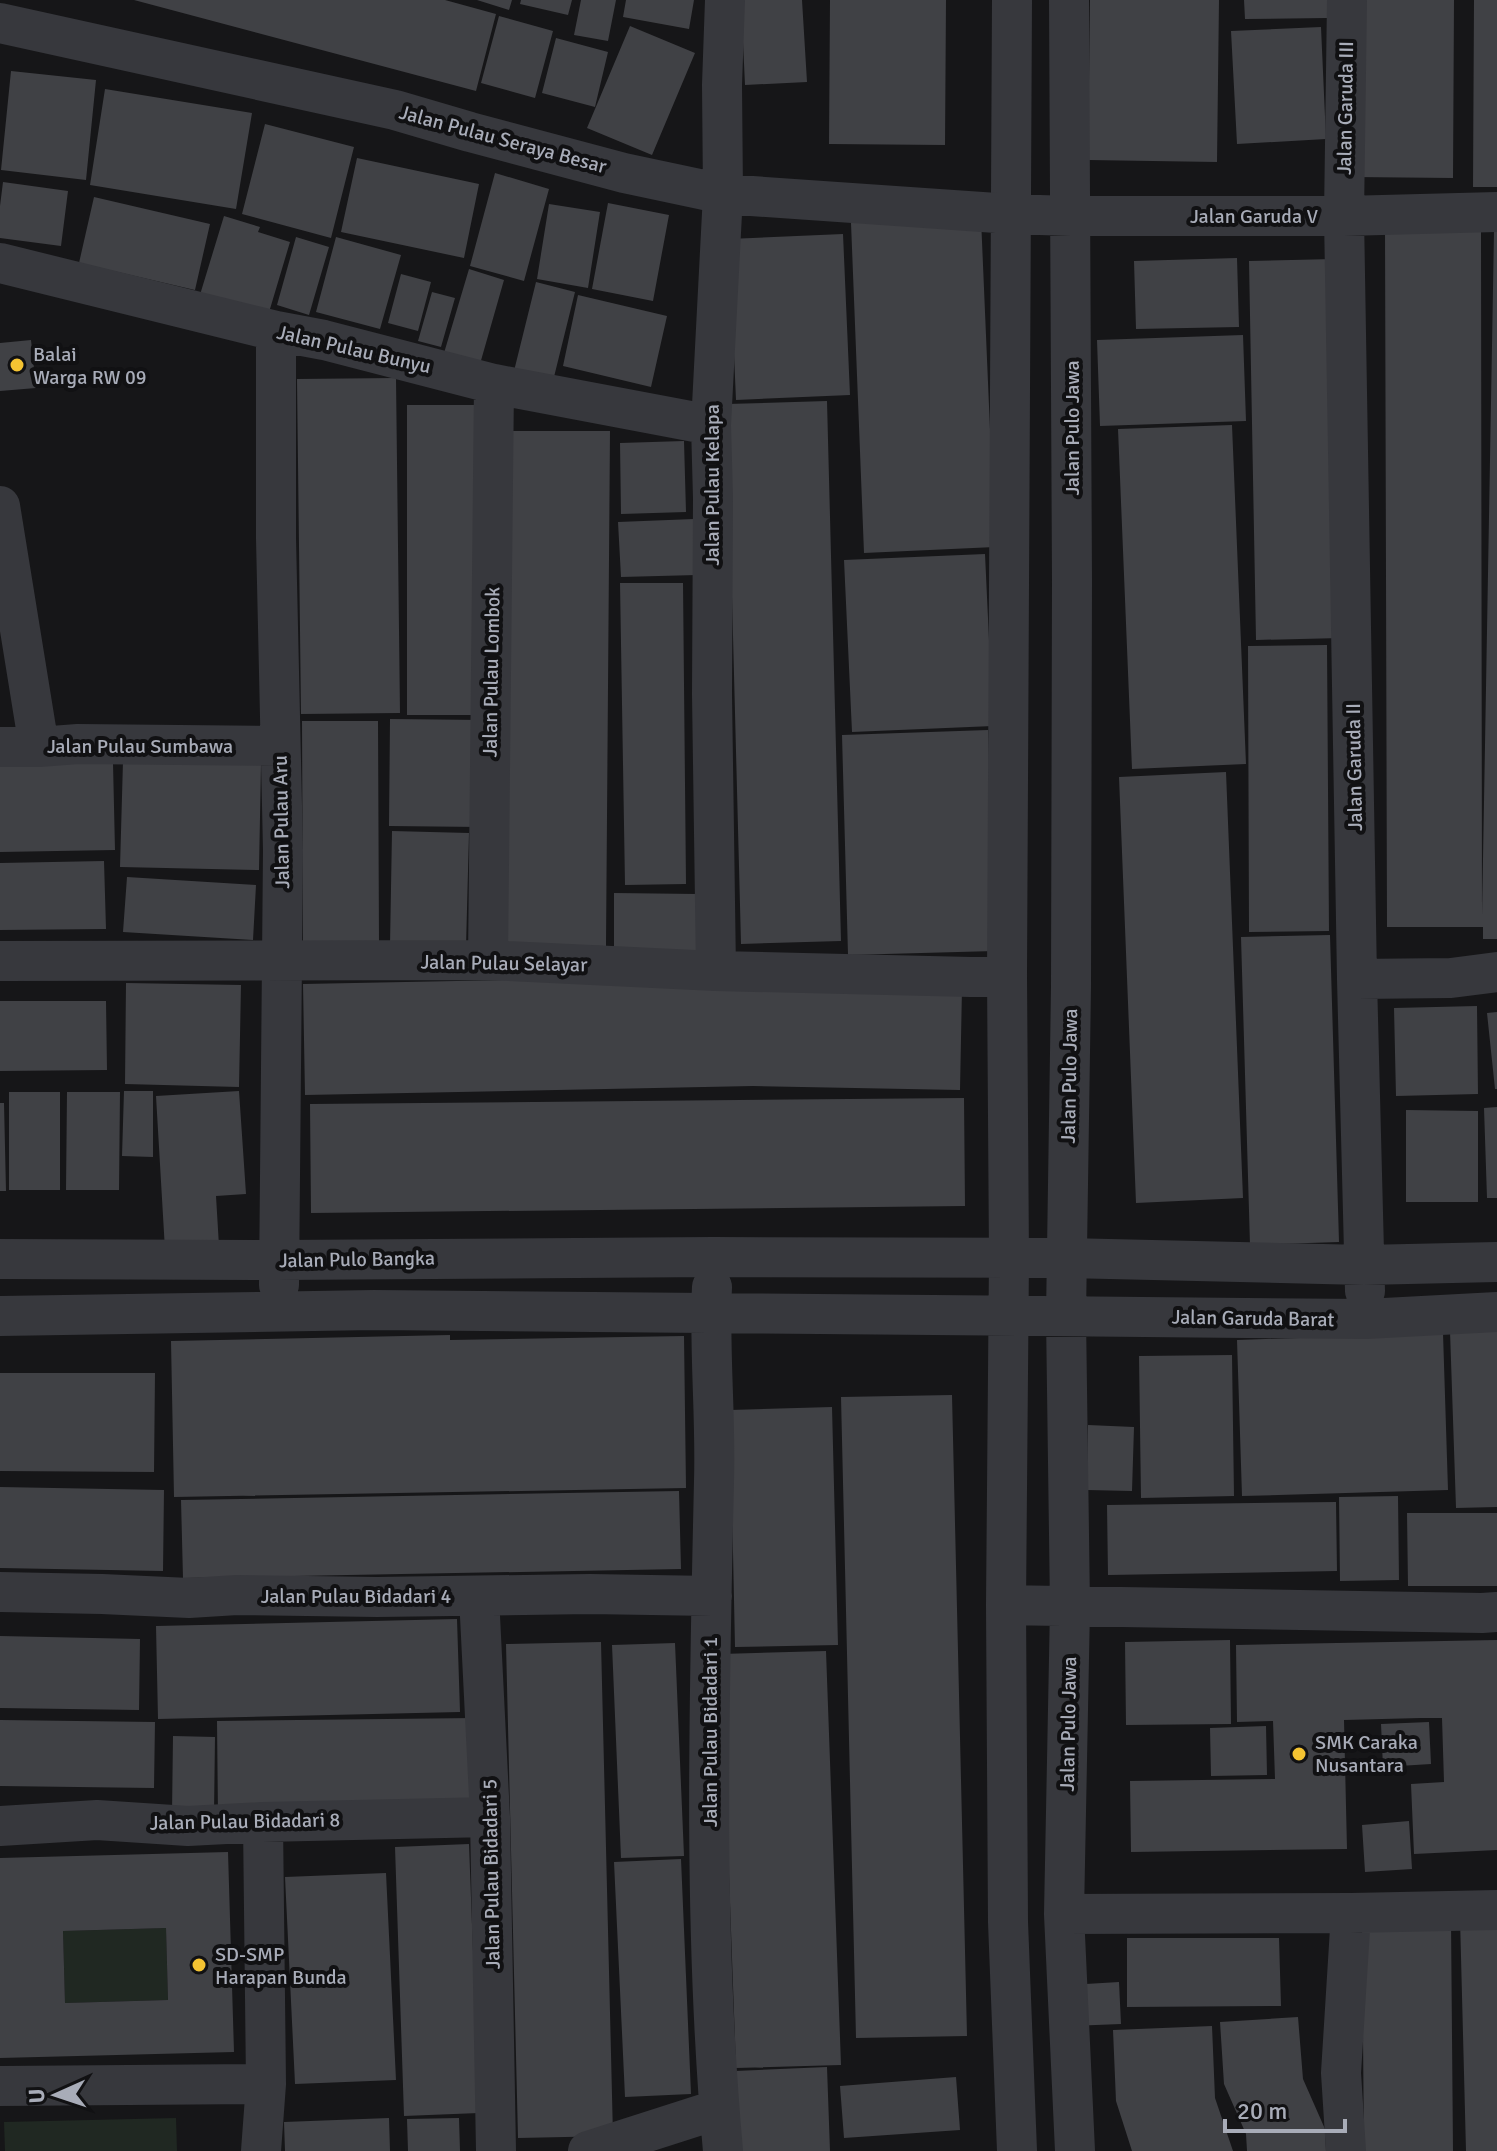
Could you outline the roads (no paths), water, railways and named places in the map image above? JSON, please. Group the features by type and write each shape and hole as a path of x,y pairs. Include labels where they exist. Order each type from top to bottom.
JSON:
{"street":[{"name":"Jalan Pulau Kelapa","path":"716,971 711,425 723,194 725,0"},
{"path":"1012,0 1006,1605 1008,1922 1017,2151"},
{"name":"Jalan Pulo Jawa","path":"1069,0 1071,987 1066,1316 1070,1607 1064,1914 1075,2151"},
{"name":"Jalan Garuda III","path":"1344,216 1347,0"},
{"name":"Jalan Pulau Seraya Besar","path":"0,23 395,110 624,173 723,194 1011,214"},
{"name":"Jalan Garuda V","path":"1011,214 1344,216 1497,212"},
{"name":"Jalan Garuda II","path":"1344,216 1366,1319"},
{"name":"Jalan Pulau Bunyu","path":"0,263 494,384 711,425"},
{"name":"Jalan Pulau Aru","path":"276,331 276,538 282,809 279,1313"},
{"name":"Jalan Pulau Lombok","path":"488,960 494,384"},
{"path":"0,506 19,747"},
{"name":"Jalan Pulau Sumbawa","path":"19,747 78,744 280,746"},
{"name":"Jalan Pulau Selayar","path":"0,961 488,960 716,971 1007,976"},
{"path":"1357,979 1451,978 1497,972"},
{"path":"711,1313 713,1257"},
{"path":"1009,1258 1364,1265 1497,1262"},
{"name":"Jalan Pulo Bangka","path":"0,1259 1009,1258"},
{"path":"0,1316 388,1310 1008,1315"},
{"name":"Jalan Garuda Barat","path":"1008,1315 1366,1319 1497,1312"},
{"name":"Jalan Pulau Bidadari 1","path":"711,1313 715,1454 710,1860 723,2151"},
{"name":"Jalan Pulau Bidadari 4","path":"0,1592 189,1598 237,1595 712,1596"},
{"name":"Jalan Pulau Bidadari 5","path":"479,1596 490,1817 496,2151"},
{"path":"1006,1605 1497,1612"},
{"name":"Jalan Pulau Bidadari 8","path":"0,1826 97,1820 188,1826 490,1817"},
{"path":"261,2151 266,2084 263,1822"},
{"path":"1064,1914 1497,1910"},
{"path":"1346,2151 1341,2073 1351,1913"},
{"path":"0,2086 266,2084"},
{"path":"588,2151 719,2109"}],"place":[{"name":"Balai Warga RW 09","path":"17,365"},
{"name":"SMK Caraka Nusantara","path":"1299,1754"},
{"name":"SD-SMP Harapan Bunda","path":"199,1965"}]}
